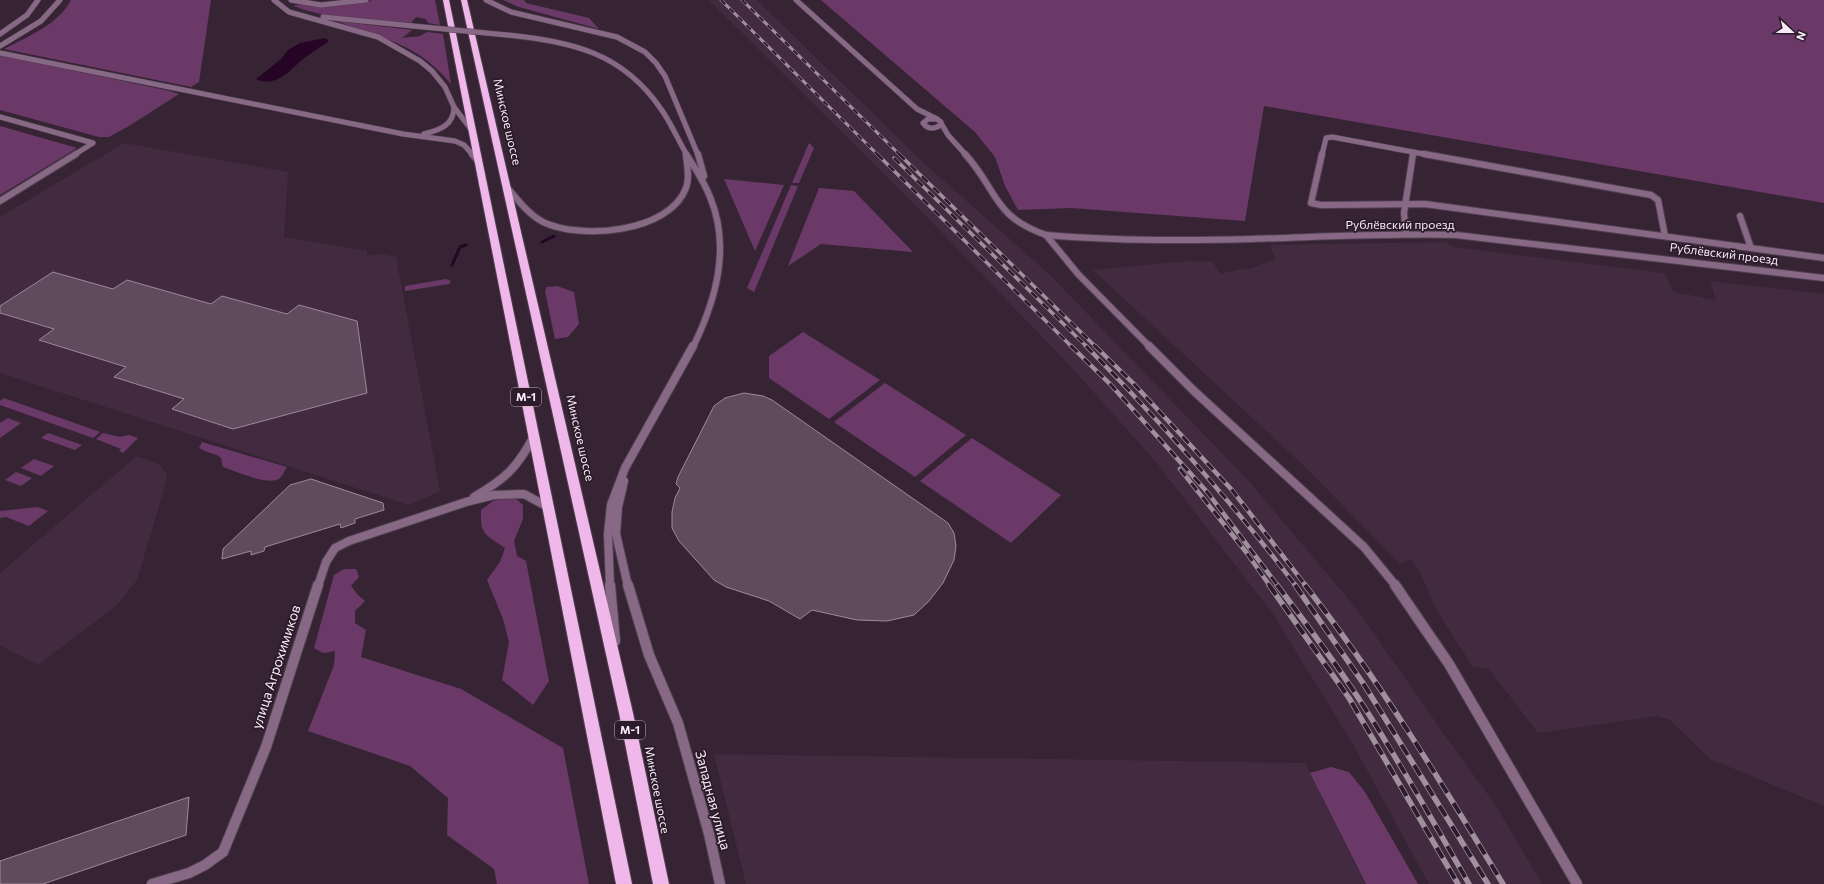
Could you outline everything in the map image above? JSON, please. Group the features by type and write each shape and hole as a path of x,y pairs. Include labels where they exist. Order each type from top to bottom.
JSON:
{"highway":[{"name":"М-1","path":"446,0 624,884"},
{"name":"Минское шоссе","path":"464,0 618,676 661,884"}],"street":[{"path":"0,34 20,20 30,11 38,0"},
{"path":"0,46 36,25 52,12 60,0"},
{"path":"274,0 296,15 378,38 410,54 432,71 445,87 454,107 473,132"},
{"path":"291,0 321,4 366,0"},
{"path":"486,0 511,12 618,37 630,42 648,54 659,65 665,76 696,148 715,209 722,256 717,286 707,318 690,354 640,439 615,490 610,508 608,531 611,597 618,676"},
{"path":"796,0 917,109 939,121 951,140 973,163 996,200 1008,214 1029,229 1046,235 1078,274 1194,391 1364,548 1395,585 1449,664 1577,884"},
{"path":"281,6 334,19 542,38 584,48 607,58 628,71 642,83 658,103 685,152 706,184"},
{"path":"0,53 415,135 449,140 464,145 478,162"},
{"path":"415,135 433,132 444,128 452,121 455,114 454,107"},
{"path":"917,109 925,125 951,140"},
{"path":"0,117 93,143 0,200"},
{"path":"925,125 928,119 939,121"},
{"path":"925,125 937,128 939,121"},
{"path":"1665,236 1658,200 1650,195 1332,137 1326,138 1311,203 1321,205 1425,204 1824,258"},
{"path":"506,186 527,210 543,223 556,228 590,232 624,228 656,217 678,201 685,191 689,180 685,152"},
{"path":"1406,234 1405,204 1413,152"},
{"path":"1740,216 1751,248"},
{"name":"Рублёвский проезд","path":"1046,235 1132,240 1241,240 1406,234 1469,236 1824,278"},
{"name":"улица Агрохимиков","path":"466,502 502,481 516,468 534,436"},
{"name":"Западная улица","path":"628,465 618,506 616,534 624,576 649,655 678,723 709,834 720,884"},
{"name":"улица Агрохимиков","path":"152,884 189,873 205,865 223,852 266,747 326,562 335,548 349,541 466,502 501,494 524,494 548,507"}],"shaded area":[{"path":"71,0 211,0 199,82 191,87 4,49 32,35 51,23 66,9"},
{"path":"373,0 435,0 440,25 428,23 426,19 416,17 411,23 351,19 308,11 294,6 301,4 316,6 344,5"},
{"path":"503,0 524,0 526,3 589,18 599,29 519,7"},
{"path":"709,0 757,0 926,165 1049,274 1248,480 1356,608 1458,754 1495,804 1542,884 1429,884 1354,746 1273,614 1156,462 1072,368 921,211"},
{"path":"821,0 1824,0 1824,203 1264,106 1245,221 1071,208 1018,210 1005,186 995,157 975,132"},
{"path":"337,21 412,30 402,38 420,36 427,32 443,34 451,84 425,59 412,51 384,38"},
{"path":"325,38 328,42 307,56 278,79 264,81 256,79 280,60 288,50 300,43"},
{"path":"0,55 179,94 109,137 99,137 0,110"},
{"path":"0,126 77,148 0,195"},
{"path":"124,143 288,172 284,237 367,251 367,256 381,254 396,257 440,491 409,505 0,373 0,217"},
{"path":"809,143 814,148 799,183 792,183"},
{"path":"724,179 784,185 755,251"},
{"path":"791,185 798,186 754,292 747,288"},
{"path":"819,188 854,191 913,252 821,244 788,266"},
{"path":"1447,242 1454,247 1664,273 1674,292 1716,300 1710,281 1824,294 1824,806 1710,759 1670,720 1657,716 1538,733 1489,669 1473,667 1437,611 1420,572 1411,559 1400,564 1304,466 1093,270 1188,261 1213,262 1220,274 1244,268 1246,270 1274,260 1275,258 1270,245"},
{"path":"446,279 451,281 449,284 405,291 405,286"},
{"path":"557,286 574,292 579,324 568,337 555,339 545,291 547,287"},
{"path":"803,332 880,380 829,419 769,378 769,356"},
{"path":"885,383 966,435 915,477 834,422"},
{"path":"4,398 100,432 93,438 0,405 0,401"},
{"path":"8,418 21,423 0,438 0,423"},
{"path":"48,433 82,445 75,450 41,438"},
{"path":"103,433 120,437 129,435 138,438 123,453 119,451 121,449 96,439"},
{"path":"972,438 1061,495 1011,543 920,481"},
{"path":"202,442 287,467 280,478 269,481 261,480 223,467 221,458 199,448"},
{"path":"137,456 159,464 166,473 167,479 137,580 117,605 38,665 0,645 0,573"},
{"path":"34,459 54,466 41,476 21,468"},
{"path":"16,472 32,478 21,486 5,480"},
{"path":"504,498 515,498 523,505 523,519 514,541 517,556 526,561 549,681 533,705 502,680 509,642 503,619 487,580 500,562 505,548 485,533 482,525 481,510 493,501"},
{"path":"38,507 48,511 29,526 6,517 0,518 0,511"},
{"path":"344,569 356,569 359,577 351,586 365,601 355,611 355,623 366,630 361,657 461,689 563,748 589,884 497,884 494,869 447,835 448,798 410,766 308,731 334,665 335,651 323,653 314,648 334,575"},
{"path":"714,754 1305,763 1365,884 746,884"},
{"path":"1331,767 1349,772 1365,792 1418,884 1366,884 1310,773"}],"building":[{"path":"53,272 113,289 127,280 211,304 222,296 287,314 299,305 357,321 367,393 233,429 172,409 184,399 114,377 126,367 39,340 54,329 0,313 0,306"},
{"path":"744,393 763,396 772,400 948,523 954,533 956,546 954,560 943,583 929,601 914,615 887,621 857,620 812,610 800,619 769,601 726,587 714,580 679,541 672,528 672,512 675,498 680,488 676,484 678,477 714,406 725,398"},
{"path":"311,479 383,503 384,510 355,519 355,523 341,528 340,524 265,547 264,551 251,555 251,551 222,559 223,549 290,485"},
{"path":"189,797 186,835 43,884 0,884 0,861"}],"waterway":[{"path":"542,242 554,236"},
{"path":"452,265 460,247 466,245"}],"railway":[{"path":"721,0 878,155"},
{"path":"742,0 900,155"},
{"path":"877,154 1072,347"},
{"path":"899,154 1096,347"},
{"path":"894,158 1086,346"},
{"path":"1071,346 1111,385 1208,493 1278,586"},
{"path":"1086,346 1195,463 1246,523 1296,586"},
{"path":"1095,346 1133,383 1232,490 1306,586"},
{"path":"1180,469 1246,552 1270,586"},
{"path":"1269,585 1349,698 1458,884"},
{"path":"1277,585 1348,682 1372,719 1469,884"},
{"path":"1295,585 1363,683 1488,884"},
{"path":"1305,585 1384,694 1503,884"}]}
